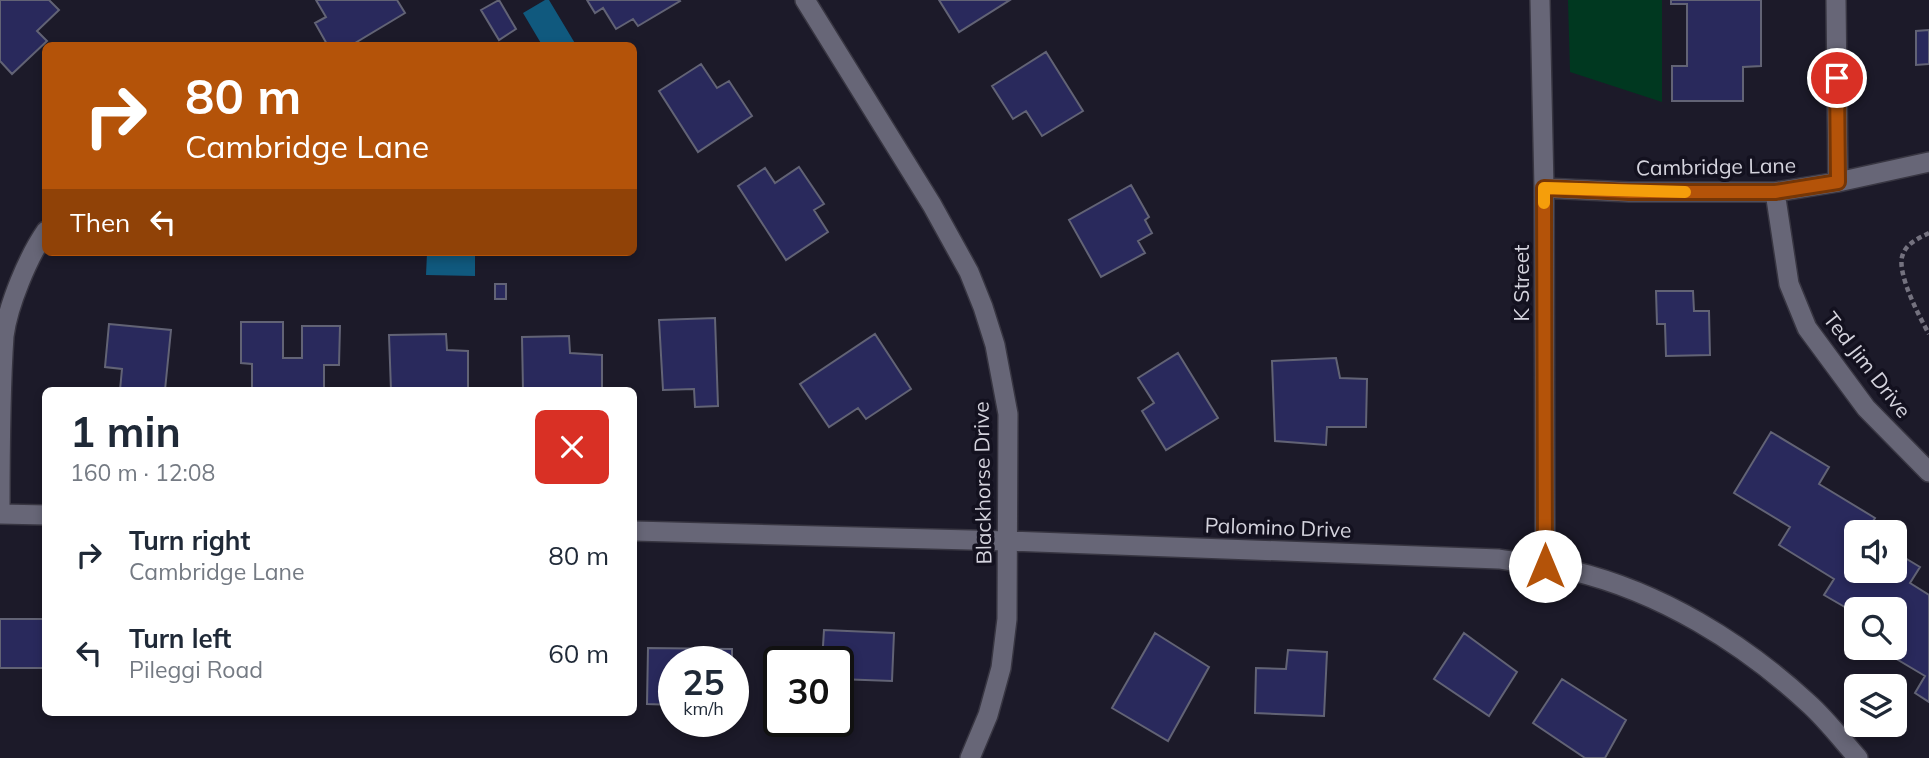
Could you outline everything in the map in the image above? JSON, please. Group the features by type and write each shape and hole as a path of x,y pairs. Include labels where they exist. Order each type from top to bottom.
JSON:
{"street":[{"name":"Blackhorse Drive","path":"805,0 932,205 969,272 984,307 995,345 1008,414 1007,619 1001,668 988,715 970,758"},
{"name":"K Street","path":"1540,0 1544,188 1545,566"},
{"path":"1836,0 1838,182"},
{"name":"Cambridge Lane","path":"1544,188 1629,192 1775,192 1838,182 1929,162"},
{"name":"Ted Jim Drive","path":"1775,192 1789,284 1807,328 1866,408 1929,472"},
{"path":"42,238 22,274 4,334 0,379 0,514 42,515"},
{"name":"Palomino Drive","path":"637,531 1499,559 1573,571 1658,601 1722,637 1765,667 1810,704 1858,758"}],"path":[{"path":"1929,233 1912,242 1902,255 1901,272 1929,334"}],"green space":[{"path":"1568,0 1662,0 1662,102 1570,72"}],"water":[{"path":"549,0 574,42 540,42 523,13"},
{"path":"427,256 475,256 475,276 426,275"}],"building":[{"path":"0,0 49,0 59,10 37,31 47,41 42,42 42,46 12,74 0,61"},
{"path":"316,0 397,0 405,13 357,42 326,42 315,23 326,17"},
{"path":"499,0 516,29 499,40 481,10"},
{"path":"587,0 680,1 638,26 633,19 616,29 603,8 595,13"},
{"path":"939,0 1010,0 959,32"},
{"path":"1671,0 1761,0 1761,66 1743,67 1743,101 1672,101 1672,66 1687,66 1687,4 1671,4"},
{"path":"1929,30 1929,64 1916,65 1916,31"},
{"path":"1046,52 1083,111 1042,136 1026,111 1013,119 992,86"},
{"path":"701,64 717,88 729,81 752,116 698,152 659,91"},
{"path":"799,167 824,204 814,210 828,232 786,260 738,186 765,168 775,183"},
{"path":"1131,185 1149,217 1145,220 1152,233 1138,241 1145,253 1101,277 1069,220"},
{"path":"495,284 506,284 506,299 495,299"},
{"path":"1656,291 1693,291 1694,311 1709,311 1710,355 1666,356 1665,324 1657,324"},
{"path":"715,318 718,406 695,407 694,389 663,390 659,320"},
{"path":"241,322 283,322 283,358 302,358 302,326 340,326 339,365 324,365 324,387 252,387 252,364 241,363"},
{"path":"109,324 171,330 165,387 120,387 122,369 105,367"},
{"path":"446,334 447,350 468,351 468,387 391,387 389,335"},
{"path":"875,334 911,389 866,419 858,408 829,427 800,384"},
{"path":"569,336 570,353 602,355 602,387 523,387 522,337"},
{"path":"1178,353 1218,418 1166,450 1142,411 1154,403 1138,378"},
{"path":"1336,358 1340,378 1367,379 1366,427 1327,427 1326,445 1275,441 1272,361"},
{"path":"1771,432 1829,467 1819,484 1875,518 1844,520 1844,583 1907,583 1907,559 1920,567 1910,583 1929,595 1929,702 1915,693 1925,676 1898,660 1907,660 1907,597 1844,597 1844,607 1824,595 1834,579 1779,545 1790,527 1734,493"},
{"path":"0,619 42,619 42,668 0,668"},
{"path":"824,630 894,633 892,681 854,680 854,646 823,646"},
{"path":"1155,633 1209,667 1168,741 1112,708"},
{"path":"1464,633 1517,672 1489,716 1434,679"},
{"path":"648,648 658,648 658,704 647,704"},
{"path":"1288,650 1327,652 1324,716 1255,713 1256,668 1286,669"},
{"path":"1562,679 1626,720 1605,758 1585,758 1533,723"}],"slow traffic":[{"path":"1544,203 1544,188 1685,192"}],"route":[{"path":"1545,566 1544,188 1629,192 1775,192 1838,182 1837,78"}]}
